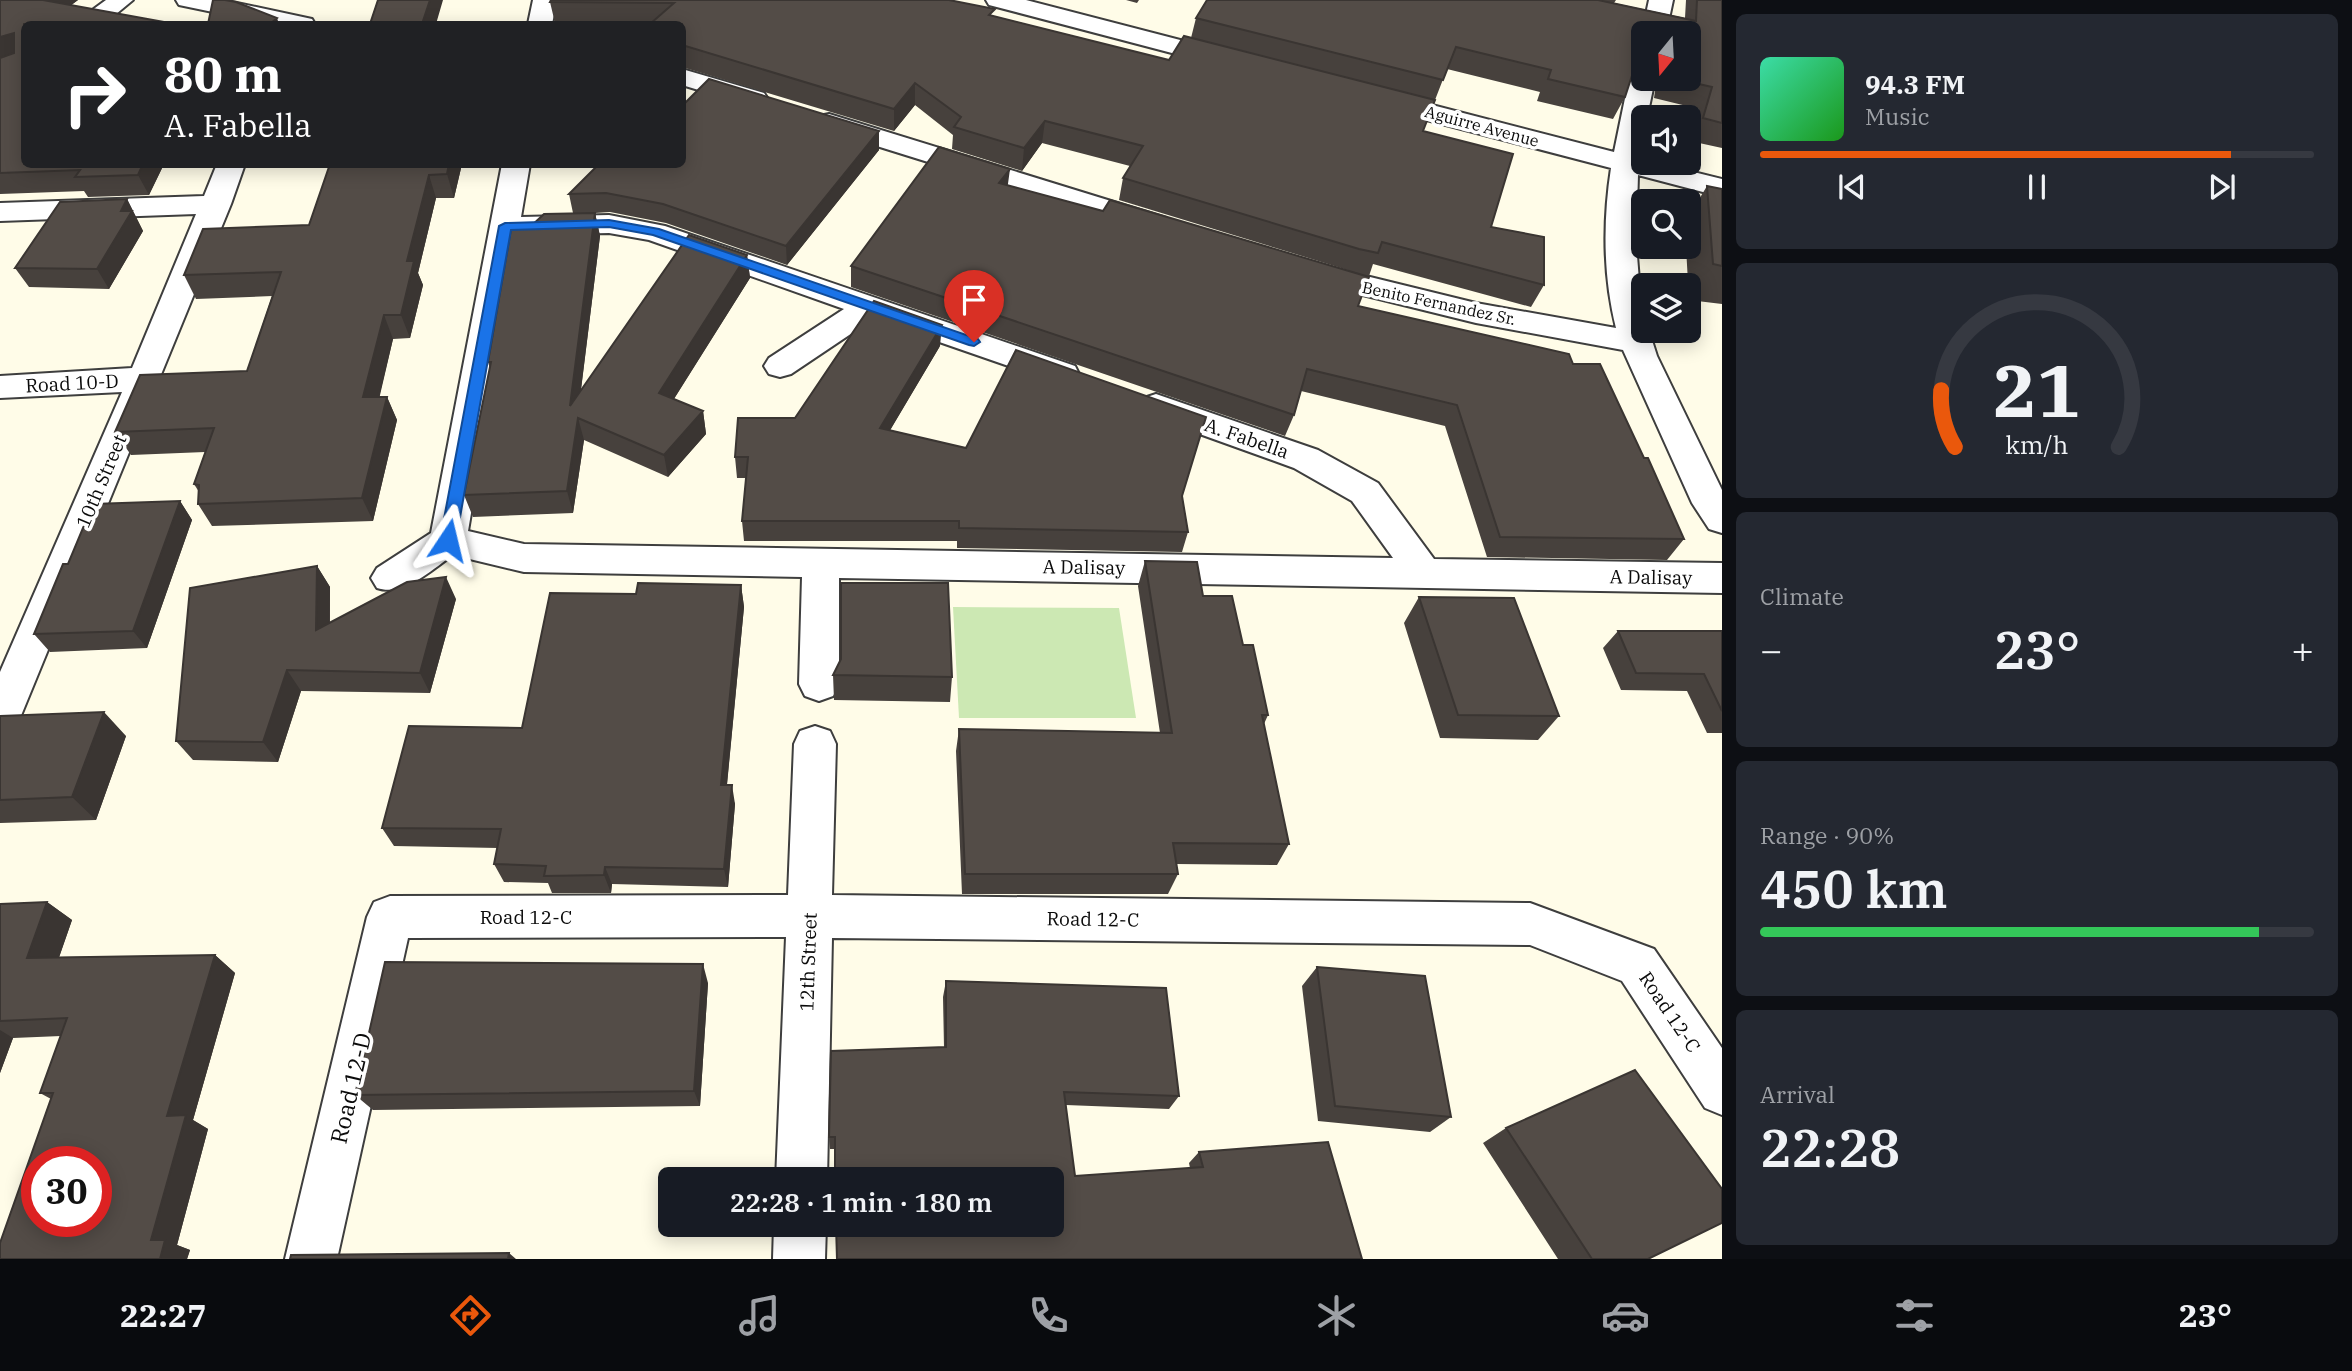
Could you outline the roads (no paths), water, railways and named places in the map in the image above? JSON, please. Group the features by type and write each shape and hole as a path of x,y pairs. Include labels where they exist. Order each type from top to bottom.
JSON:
{"street":[{"path":"93,21 121,0"},
{"path":"188,0 289,21"},
{"path":"541,21 545,0"},
{"path":"998,0 1254,66"},
{"path":"1656,21 1661,0"},
{"path":"686,78 1186,233"},
{"name":"Aguirre Avenue","path":"1348,91 1722,188"},
{"path":"1631,313 1622,262 1620,216 1625,163 1640,91"},
{"name":"10th Street","path":"0,718 144,379 230,168"},
{"path":"390,578 448,540 515,168"},
{"path":"0,212 217,204"},
{"name":"A. Fabella","path":"505,226 609,223 655,232 1306,459 1365,492 1424,573"},
{"name":"Benito Fernandez Sr.","path":"1292,266 1345,283 1476,313 1631,341"},
{"path":"780,366 872,306"},
{"path":"1636,343 1710,503 1722,519"},
{"name":"Road 10-D","path":"0,387 144,379"},
{"name":"A Dalisay","path":"448,540 524,558 1722,578"},
{"path":"819,684 821,563"},
{"name":"12th Street","path":"801,1167 815,744"},
{"name":"Road 12-C","path":"390,917 809,916 1530,924 1639,965 1722,1090"},
{"name":"Road 12-D","path":"311,1259 390,917"},
{"path":"799,1259 800,1237"}]}
